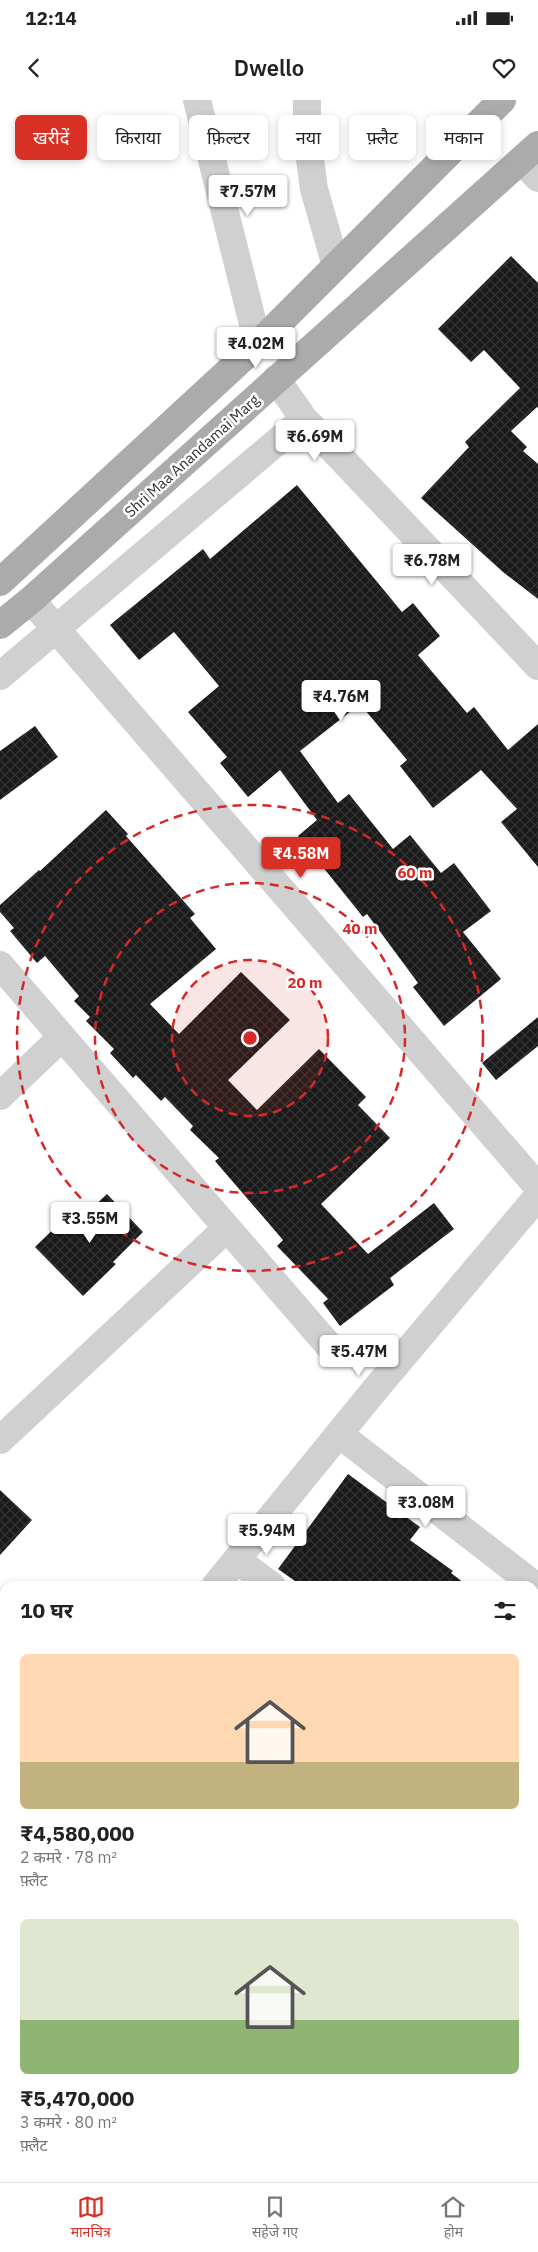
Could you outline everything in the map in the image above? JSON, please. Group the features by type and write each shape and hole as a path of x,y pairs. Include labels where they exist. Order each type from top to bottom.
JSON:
{"main road":[{"path":"2,574 258,344 502,100"},
{"name":"Shri Maa Anandamai Marg","path":"0,625 31,600 276,380 532,161"}],"street":[{"path":"197,100 258,344"},
{"path":"307,100 308,137 314,189 336,266"},
{"path":"276,380 304,419 538,666"},
{"path":"0,676 304,419"},
{"path":"31,600 538,1187"},
{"path":"0,965 330,1347"},
{"path":"0,1096 62,1037"},
{"path":"219,1581 538,1196"},
{"path":"0,1440 227,1228"},
{"path":"339,1434 529,1581"},
{"path":"237,1560 265,1581"}],"building":[{"path":"511,256 538,283 538,408 511,431 527,447 523,451 538,464 538,599 503,572 421,498 469,447 465,442 520,388 484,350 471,362 438,329"},
{"path":"297,485 402,612 413,603 440,636 418,655 467,713 474,707 508,750 538,724 538,867 501,822 517,809 481,770 433,808 400,766 407,760 360,704 300,751 338,803 349,794 393,849 410,835 441,873 454,863 491,911 463,932 501,979 444,1026 413,987 418,983 367,914 363,917 298,836 317,820 280,770 248,797 220,763 227,757 188,712 219,686 174,632 139,660 110,625 203,549 210,559"},
{"path":"35,726 58,757 0,800 0,751"},
{"path":"106,810 128,834 126,836 195,914 190,918 216,949 150,1004 179,1034 241,972 290,1020 228,1080 257,1110 319,1049 366,1097 358,1105 390,1138 321,1204 368,1254 434,1203 454,1229 390,1278 394,1285 340,1326 323,1303 328,1299 277,1246 283,1240 215,1161 219,1158 190,1130 193,1126 165,1097 161,1101 136,1075 133,1078 110,1053 114,1049 86,1021 90,1017 74,1001 79,996 45,956 37,963 10,931 14,928 0,912 0,905"},
{"path":"538,1017 538,1046 496,1080 482,1063"},
{"path":"107,1194 143,1232 113,1262 116,1264 83,1296 35,1247 68,1215 76,1223"},
{"path":"348,1474 420,1527 410,1540 453,1571 451,1573 461,1581 295,1581 278,1569"},
{"path":"0,1490 32,1520 0,1555"}]}
